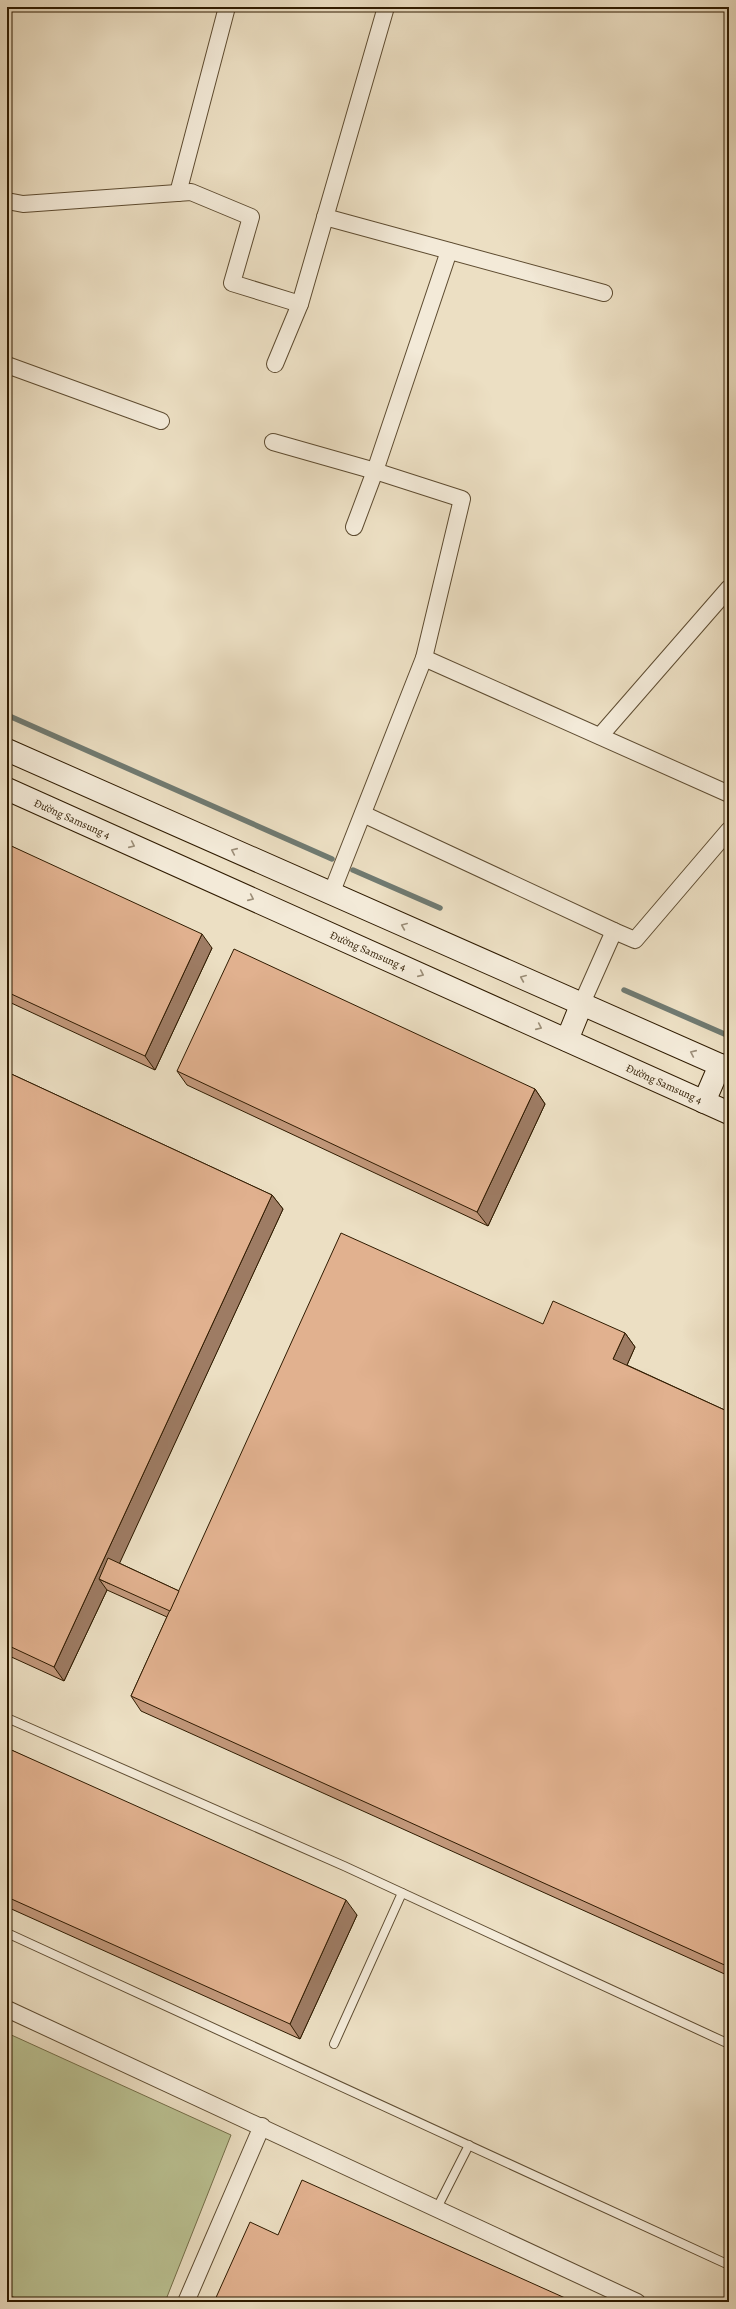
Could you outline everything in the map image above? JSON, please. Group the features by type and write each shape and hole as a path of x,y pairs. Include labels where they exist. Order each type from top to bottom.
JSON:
{"main road":[{"path":"7,750 725,1067 704,1102"},
{"name":"Đường Samsung 4","path":"7,789 729,1113"},
{"path":"567,1040 582,1003"}],"street":[{"path":"178,193 227,7"},
{"path":"275,364 300,304 386,7"},
{"path":"7,202 23,204 191,192 251,217 232,283 300,304"},
{"path":"325,217 604,293"},
{"path":"354,527 375,471 449,251"},
{"path":"7,365 161,421"},
{"path":"273,442 375,471 462,499 424,658 331,894"},
{"path":"600,736 729,588"},
{"path":"424,658 729,794"},
{"path":"363,814 635,940 729,830"},
{"path":"582,1003 614,931"},
{"path":"7,2009 262,2126 637,2302"},
{"path":"186,2302 262,2126"}],"lane":[{"path":"7,1718 402,1892 729,2044"},
{"path":"334,2044 402,1892"},
{"path":"7,1933 729,2265"},
{"path":"437,2208 468,2145"}],"green space":[{"path":"7,2033 231,2135 165,2302 24,2302 7,2294"}],"building":[{"path":"7,844 202,934 145,1056 7,992"},
{"path":"234,949 535,1089 477,1212 177,1071"},
{"path":"7,1072 272,1195 54,1667 7,1645"},
{"path":"341,1233 543,1324 553,1301 625,1333 613,1359 729,1412 729,1967 131,1696"},
{"path":"108,1558 179,1591 170,1611 99,1579"},
{"path":"7,1748 346,1900 290,2024 7,1897"},
{"path":"302,2180 574,2302 214,2302 250,2222 278,2235"}],"waterway":[{"path":"7,715 332,859"},
{"path":"353,870 440,908"},
{"path":"624,990 729,1036"}]}
